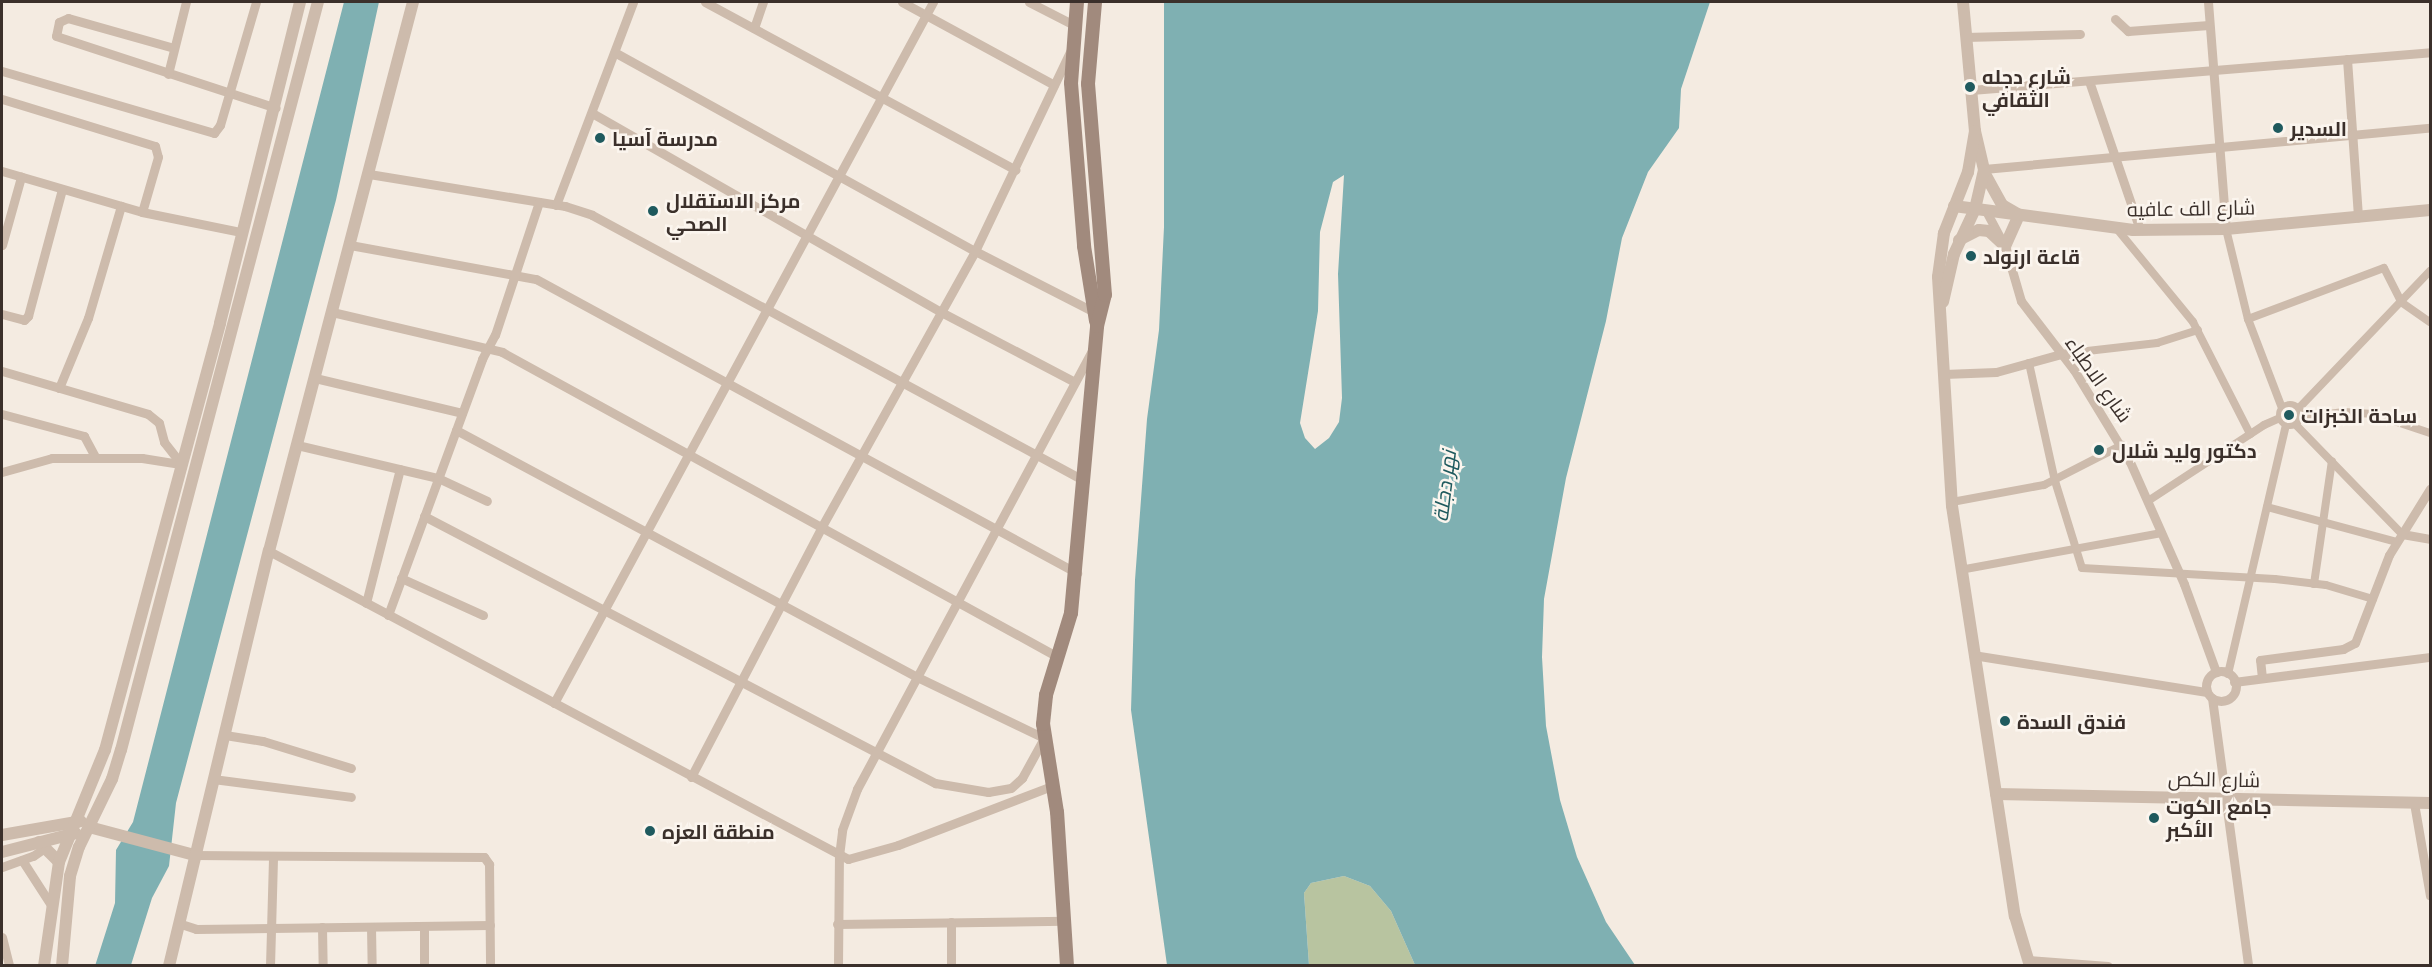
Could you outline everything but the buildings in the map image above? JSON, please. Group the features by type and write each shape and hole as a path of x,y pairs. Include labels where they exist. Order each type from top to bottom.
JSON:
{"main road":[{"path":"1077,2 1072,47 1074,126 1097,326"},
{"path":"1068,966 1052,786 1044,738 1046,695 1071,613 1077,573 1095,346 1105,277 1088,84 1095,2"}],"street":[{"path":"168,75 186,2"},
{"path":"2,71 214,133 256,2"},
{"path":"44,966 59,862 105,750 240,232 276,108 300,2"},
{"path":"62,966 70,876 122,750 318,2"},
{"path":"169,966 269,551 414,2"},
{"path":"556,205 616,53 633,2"},
{"path":"754,28 763,2"},
{"path":"902,2 1054,85"},
{"path":"554,703 690,456 766,309 933,2"},
{"path":"1029,2 1074,25"},
{"path":"1959,240 1979,230 1989,231 2005,246 2012,223 2019,215 2002,205 1984,169 1975,131 1963,2"},
{"path":"2208,2 2226,229 2248,320 2282,408 2290,421 2332,461 2399,538"},
{"path":"710,3 1016,170"},
{"path":"174,48 68,18 59,22 59,40 168,75 229,91 276,108"},
{"path":"2115,19 2128,31 2210,25"},
{"path":"1965,37 2079,34"},
{"path":"691,777 821,528 975,251 1016,170 1072,47"},
{"path":"1971,90 2430,52"},
{"path":"616,53 975,251 1094,312"},
{"path":"2347,59 2358,218"},
{"path":"2089,81 2140,230"},
{"path":"2,99 155,146 159,157 142,212"},
{"path":"592,114 941,312 1075,382"},
{"path":"1984,169 2430,128"},
{"path":"1975,131 1968,172 1942,244 1938,277 1952,502 1973,655 2015,916 2029,963 2108,966"},
{"path":"1941,312 1959,240 1981,210 1984,169"},
{"path":"2,171 142,212 240,232"},
{"path":"369,174 556,205 592,215 1085,481"},
{"path":"2,245 21,177"},
{"path":"2,314 24,320 28,316 62,189"},
{"path":"388,615 462,413 489,347 539,202"},
{"path":"59,388 88,318 121,206"},
{"name":"شارع الف عافيه","path":"1954,206 2117,229 2140,230 2226,229 2430,210"},
{"name":"شارع الاطباء","path":"1981,210 2005,246 2021,301 2061,354 2122,445 2180,573 2216,672"},
{"path":"2117,229 2198,330 2250,434"},
{"path":"350,245 515,275 548,284 1077,573"},
{"path":"2248,320 2384,267 2401,302 2430,322"},
{"path":"1973,655 2229,698 2251,578 2290,421 2298,409 2430,271"},
{"path":"332,312 489,347 1058,657"},
{"path":"1944,374 1996,372 2061,354 2157,342 2198,330"},
{"path":"838,966 839,856 848,811 876,752 1095,346"},
{"path":"2029,363 2055,481 2073,550 2082,568 2314,584 2373,598"},
{"path":"2,371 148,414 159,423 164,442 181,464"},
{"path":"315,378 462,413"},
{"path":"2282,408 2291,404 2298,409"},
{"path":"2148,501 2250,434 2290,421 2344,412 2373,414 2430,433"},
{"path":"2,414 84,436 95,457"},
{"path":"424,516 935,783 995,792 1016,785 1044,738 917,677 456,430"},
{"path":"297,445 438,478 488,501"},
{"path":"1952,502 2055,481 2122,445"},
{"path":"2,472 52,458 95,457 181,464"},
{"path":"2314,584 2332,461"},
{"path":"366,603 400,469"},
{"path":"2262,678 2260,660 2352,646 2399,538 2430,489"},
{"path":"2267,507 2399,538 2430,539"},
{"path":"1960,570 2162,533"},
{"path":"269,551 839,856 860,858 1052,786"},
{"path":"401,578 483,615"},
{"path":"2248,966 2207,680 2216,672 2231,678 2262,678 2430,657"},
{"path":"225,735 263,741 351,768"},
{"path":"213,779 351,796"},
{"name":"شارع الكص","path":"1996,794 2430,803"},
{"path":"2414,802 2428,869 2430,896"},
{"path":"2,835 77,820 89,827 108,830 194,855 482,856 489,864 490,966"},
{"path":"2,852 43,844 89,827"},
{"path":"2,867 22,860 43,844"},
{"path":"43,844 59,862"},
{"path":"270,966 273,857"},
{"path":"22,860 33,882 51,905"},
{"path":"837,924 1064,921"},
{"path":"951,922 951,966"},
{"path":"178,923 196,928 490,925"},
{"path":"424,926 424,966"},
{"path":"322,927 323,966"},
{"path":"371,927 372,966"},
{"path":"2,937 9,966"}],"green space":[{"path":"1344,876 1370,886 1391,911 1415,965 1309,965 1304,893 1311,883"}],"water":[{"path":"344,2 379,2 336,200 176,803 169,866 152,898 131,965 95,966 115,903 116,850 133,822"},
{"name":"نهر دجلة","path":"1164,2 1710,2 1681,89 1679,128 1648,172 1622,238 1606,321 1566,478 1544,599 1542,657 1546,726 1560,800 1577,857 1606,922 1635,965 1415,965 1391,911 1370,886 1344,876 1311,883 1304,893 1309,965 1167,965 1131,710 1135,580 1147,419 1159,330 1164,227","holes":["1344,175 1338,274 1342,398 1339,422 1329,438 1315,449 1305,438 1300,423 1318,311 1320,232 1333,182"]}],"place":[{"name":"شارع دجله الثقافي","path":"1970,87"},
{"name":"السدير","path":"2278,128"},
{"name":"مدرسة آسيا","path":"600,138"},
{"name":"مركز الاستقلال الصحي","path":"653,211"},
{"name":"قاعة ارنولد","path":"1971,256"},
{"name":"ساحة الخبزات","path":"2289,415"},
{"name":"دكتور وليد شلال","path":"2099,450"},
{"name":"فندق السدة","path":"2005,721"},
{"name":"جامع الكوت الأكبر","path":"2154,818"},
{"name":"منطقة العزه","path":"650,831"}]}
